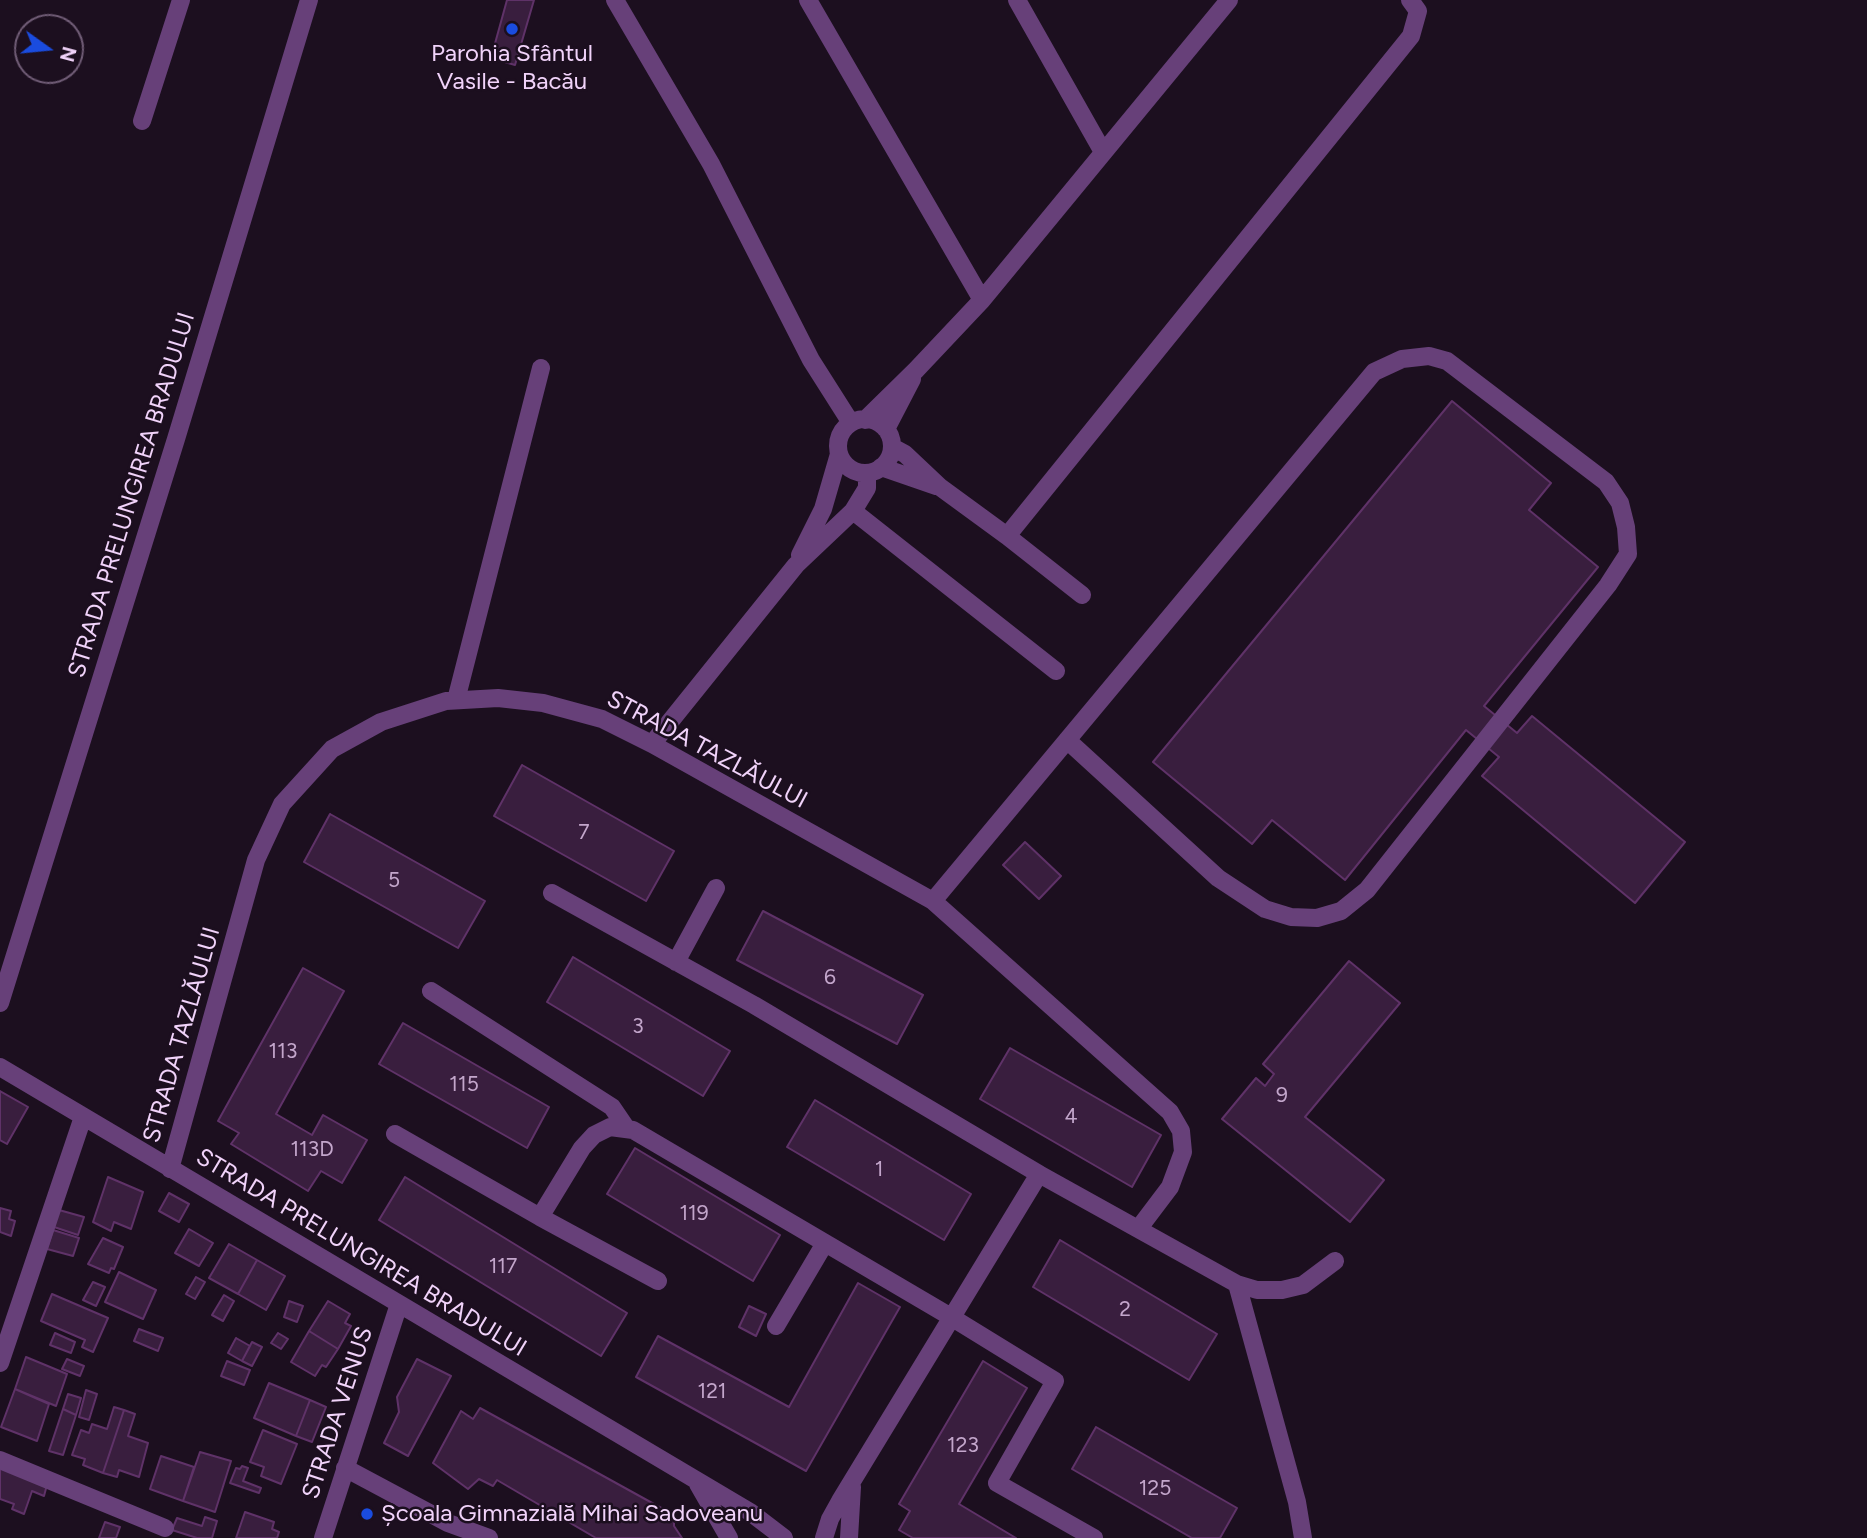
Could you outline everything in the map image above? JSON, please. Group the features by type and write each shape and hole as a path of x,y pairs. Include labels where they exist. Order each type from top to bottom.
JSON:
{"street":[{"path":"142,121 181,0"},
{"name":"STRADA PRELUNGIREA BRADULUI","path":"0,1003 176,439 309,0"},
{"path":"615,0 711,164 811,360 858,421 879,423 886,429 892,447 890,455 874,470 853,511 796,565 652,744"},
{"path":"808,0 982,300"},
{"path":"1017,0 1103,152"},
{"path":"796,565 823,509 839,454 838,442 843,432 916,370 982,300 1229,0"},
{"path":"1007,536 1411,36 1418,11 1410,0"},
{"path":"933,901 1067,740 1374,372 1402,359 1429,356 1447,362 1606,482 1620,503 1626,527 1628,554 1608,585 1367,890 1341,911 1317,918 1292,917 1265,909 1218,878 1067,740"},
{"path":"456,701 541,368"},
{"path":"886,429 916,370"},
{"path":"892,447 905,454 940,487 1083,595"},
{"path":"839,454 850,468 874,470 940,487"},
{"path":"853,511 1056,671"},
{"name":"STRADA TAZLĂULUI","path":"170,1169 256,860 282,804 332,749 381,722 446,701 498,698 543,703 602,719 652,744 933,901 1170,1112 1181,1131 1183,1152 1170,1187 1139,1228"},
{"path":"676,962 716,888"},
{"path":"552,893 764,1011 1039,1174 1237,1284 1257,1290 1282,1290 1303,1284 1335,1261"},
{"path":"431,991 612,1107 627,1129"},
{"name":"STRADA PRELUNGIREA BRADULUI","path":"0,1067 750,1512 784,1538"},
{"path":"0,1363 83,1117"},
{"path":"540,1217 582,1148 594,1135 610,1127 633,1130 1055,1381 997,1483 1094,1538"},
{"path":"395,1135 658,1281"},
{"path":"824,1538 830,1520 1039,1174"},
{"path":"776,1326 825,1243"},
{"path":"1237,1284 1297,1502 1303,1538"},
{"name":"STRADA VENUS","path":"323,1538 400,1304"},
{"path":"0,1460 165,1528"},
{"path":"345,1468 448,1523 489,1538"},
{"name":"STRADA PRELUNGIREA BRADULUI","path":"697,1481 729,1538"},
{"path":"849,1538 853,1483"}],"building":[{"name":"Parohia Sfântul Vasile - Bacău","path":"507,0 534,0 515,65 491,58"},
{"path":"1452,401 1551,483 1529,510 1598,567 1484,706 1517,733 1532,716 1685,842 1635,903 1482,776 1499,757 1466,730 1345,880 1272,820 1252,844 1153,762"},
{"path":"522,765 674,851 646,901 494,816"},
{"path":"330,814 485,901 458,948 304,862"},
{"path":"1025,842 1061,876 1039,899 1003,865"},
{"path":"763,911 923,995 897,1044 737,960"},
{"path":"573,957 730,1051 703,1096 547,1002"},
{"path":"1349,961 1400,1003 1305,1117 1384,1180 1350,1222 1222,1119 1256,1078 1265,1086 1274,1074 1263,1064"},
{"path":"303,968 344,991 276,1114 312,1135 323,1115 367,1140 342,1183 321,1171 308,1191 231,1144 239,1133 218,1121"},
{"path":"403,1023 549,1107 527,1148 379,1064"},
{"path":"1010,1048 1161,1135 1132,1187 980,1099"},
{"path":"0,1091 28,1107 7,1144 0,1140"},
{"path":"815,1100 971,1194 944,1240 787,1147"},
{"path":"635,1148 780,1235 753,1281 607,1194"},
{"path":"108,1177 143,1192 131,1229 114,1222 111,1231 93,1222"},
{"path":"405,1177 627,1313 601,1356 379,1220"},
{"path":"169,1193 189,1204 179,1222 159,1211"},
{"path":"0,1208 11,1211 9,1219 15,1221 11,1236 0,1232"},
{"path":"59,1210 84,1217 78,1235 54,1227"},
{"path":"189,1229 213,1243 199,1266 175,1253"},
{"path":"53,1230 79,1238 73,1256 47,1249"},
{"path":"103,1238 123,1247 114,1269 111,1268 109,1273 88,1264"},
{"path":"1060,1240 1217,1334 1189,1380 1033,1287"},
{"path":"229,1244 257,1260 238,1294 209,1278"},
{"path":"257,1260 285,1276 266,1310 238,1294"},
{"path":"119,1272 156,1290 143,1319 105,1302"},
{"path":"196,1277 205,1282 195,1299 186,1294"},
{"path":"93,1282 105,1287 96,1306 83,1300"},
{"path":"858,1283 900,1307 806,1471 636,1377 658,1336 789,1407"},
{"path":"52,1294 108,1318 93,1352 82,1347 85,1340 41,1321"},
{"path":"224,1295 234,1301 223,1321 212,1315"},
{"path":"289,1301 303,1306 297,1322 284,1317"},
{"path":"328,1301 350,1314 345,1323 351,1326 338,1349 309,1331"},
{"path":"749,1306 766,1314 756,1336 739,1327"},
{"path":"139,1329 163,1338 158,1351 134,1341"},
{"path":"309,1331 338,1349 326,1367 322,1365 315,1376 291,1362"},
{"path":"55,1333 75,1342 71,1353 50,1345"},
{"path":"278,1333 288,1339 281,1349 271,1343"},
{"path":"236,1338 250,1346 242,1361 228,1353"},
{"path":"252,1342 262,1347 252,1366 242,1361"},
{"path":"26,1357 67,1374 56,1406 15,1389"},
{"path":"67,1359 84,1366 80,1376 62,1369"},
{"path":"417,1359 451,1376 408,1456 384,1443 399,1412 397,1397"},
{"path":"227,1361 250,1370 244,1385 221,1376"},
{"path":"983,1361 1027,1388 959,1504 1016,1538 913,1538 899,1530 910,1511 899,1504"},
{"path":"269,1383 310,1400 296,1436 254,1418"},
{"path":"15,1389 49,1404 37,1441 1,1427"},
{"path":"86,1390 97,1394 89,1420 79,1417"},
{"path":"68,1394 81,1398 76,1415 63,1409"},
{"path":"310,1400 326,1407 312,1442 296,1436"},
{"path":"114,1407 124,1410 103,1473 83,1465 85,1459 72,1455 81,1430 89,1433 92,1424 107,1429"},
{"path":"480,1408 674,1515 674,1526 682,1538 596,1538 497,1480 493,1486 479,1479 468,1489 433,1463 461,1411 473,1419"},
{"path":"63,1409 76,1415 63,1455 49,1451"},
{"path":"124,1410 135,1414 128,1436 148,1443 139,1477 119,1470 117,1477 103,1473"},
{"path":"1096,1427 1237,1508 1220,1538 1192,1538 1072,1469"},
{"path":"263,1430 297,1444 281,1484 261,1476 264,1467 250,1462"},
{"path":"200,1452 231,1461 215,1512 183,1501"},
{"path":"161,1456 194,1467 183,1501 150,1489"},
{"path":"0,1464 48,1481 44,1496 32,1491 24,1514 12,1509 14,1504 0,1499"},
{"path":"242,1466 248,1468 243,1481 261,1488 259,1493 230,1483 236,1468 240,1469"},
{"path":"245,1512 274,1522 272,1529 279,1532 277,1538 236,1538"},
{"path":"205,1517 217,1521 212,1538 197,1538 172,1530 177,1518 202,1526"},
{"path":"105,1522 120,1527 116,1538 99,1538"}],"place":[{"name":"Parohia Sfântul Vasile - Bacău","path":"512,29"},
{"name":"Școala Gimnazială Mihai Sadoveanu","path":"367,1514"}]}
